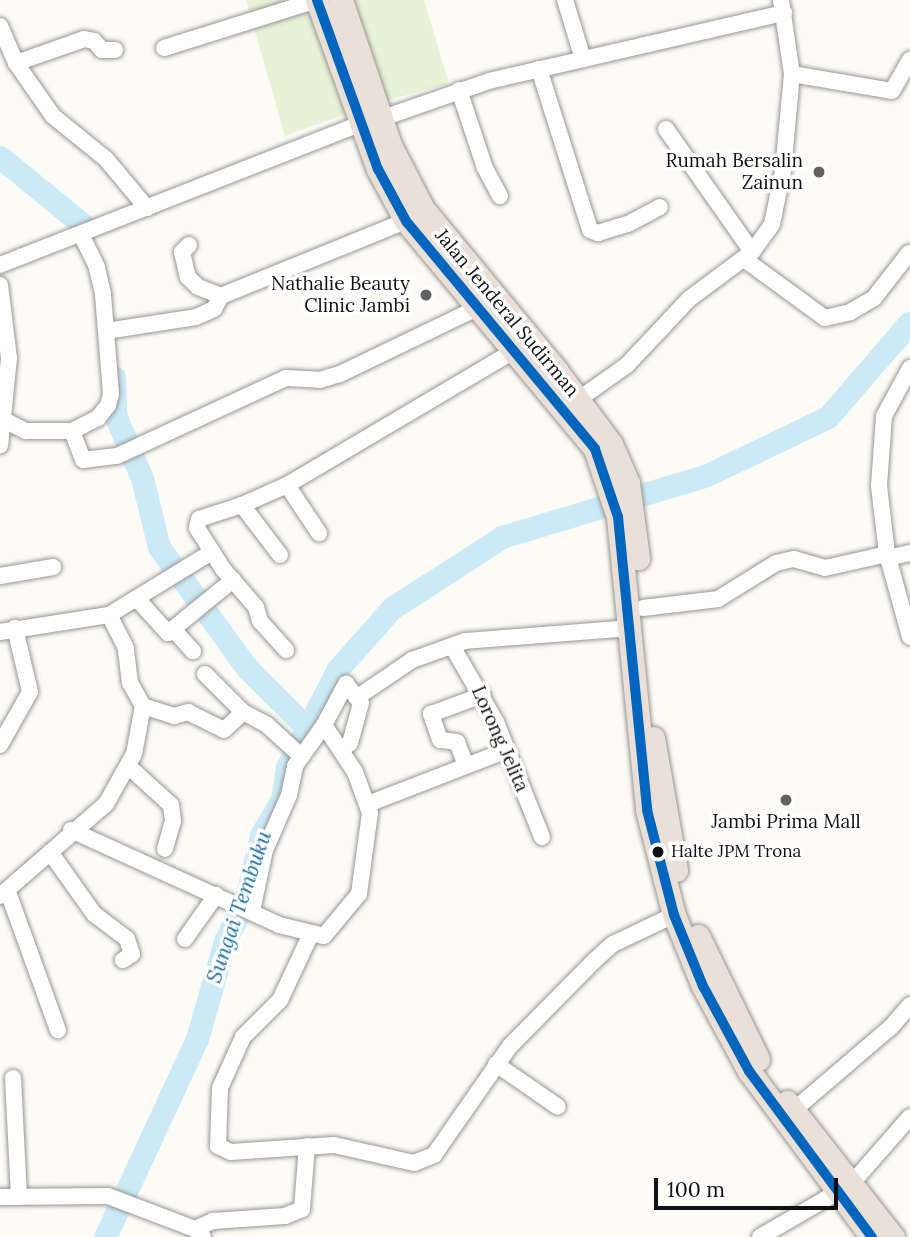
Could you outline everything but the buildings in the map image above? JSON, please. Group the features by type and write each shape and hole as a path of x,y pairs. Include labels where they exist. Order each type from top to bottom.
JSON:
{"highway":[{"name":"Jalan Jenderal Sudirman","path":"317,0 370,121 406,220 477,308 515,350 579,399 611,444 643,608 662,808 686,906 710,982 749,1071 845,1187 893,1237"},
{"name":"Jalan Jenderal Sudirman","path":"341,0 370,121 423,209 550,376 620,485"},
{"name":"Jalan Jenderal Sudirman","path":"626,516 629,628 647,810 674,915 710,982 757,1058 845,1187 872,1237"}],"street":[{"path":"164,48 317,0"},
{"path":"565,0 583,59"},
{"path":"0,265 370,121 459,90 782,6 792,74 779,200 772,224 748,256 689,299 627,365 579,399"},
{"path":"0,26 16,63 53,116 117,170 147,208"},
{"path":"16,63 88,39 102,50 115,50"},
{"path":"792,74 892,92 910,60"},
{"path":"539,69 590,230 598,233 628,224 660,207"},
{"path":"459,90 485,167 500,195"},
{"path":"666,129 748,256 825,318 850,312 874,298 909,253"},
{"path":"111,330 196,317 214,309 221,296 406,220"},
{"path":"2,419 26,431 72,431 98,418 110,400 111,330 97,267 81,234"},
{"path":"189,245 182,252 188,277 198,287 221,296"},
{"path":"0,285 9,358 0,446"},
{"path":"72,431 83,460 117,456 286,378 320,380 340,373 477,308"},
{"path":"286,650 212,552 196,521 242,505 286,485 515,350"},
{"path":"910,368 893,393 880,444 887,556 910,637"},
{"path":"286,485 319,533"},
{"path":"242,505 280,555"},
{"path":"0,745 30,692 8,630 109,615 138,600 212,552"},
{"path":"643,608 718,599 776,563 794,559 825,568 910,553"},
{"path":"0,576 53,567"},
{"path":"138,600 166,633 233,580"},
{"path":"109,615 126,648 130,683 143,706 173,716 188,712 224,730 243,712"},
{"path":"359,696 412,660 458,643 629,628"},
{"path":"173,629 193,651"},
{"name":"Lorong Jelita","path":"458,643 507,750 542,837"},
{"path":"205,674 243,712 298,752"},
{"path":"244,907 286,804 298,752 324,725 346,684 359,696 361,703 350,743 341,750"},
{"path":"465,763 457,742 440,740 431,714 483,695"},
{"path":"58,1030 4,894 71,830 106,804 128,766 143,706"},
{"path":"71,830 147,868 310,936 324,936 359,894 369,804 341,750 324,725"},
{"path":"369,804 465,763 507,750"},
{"path":"128,766 171,805 173,821 165,849"},
{"path":"50,852 94,914 127,939 133,949 123,960"},
{"path":"185,939 216,895"},
{"path":"310,936 279,1000 243,1037 220,1088 216,1125 218,1146 226,1152 334,1145 398,1160 424,1161 444,1143 496,1064 613,944 674,915"},
{"path":"793,1110 891,1027 910,1005"},
{"path":"496,1064 558,1107"},
{"path":"13,1078 19,1197"},
{"path":"760,1237 845,1187 910,1117"},
{"path":"0,1197 108,1196 126,1201 199,1233 213,1221 285,1216 302,1209 307,1146"}],"green space":[{"path":"246,0 424,0 449,84 376,103 285,136"}],"waterway":[{"path":"0,157 83,225"},
{"name":"Sungai Tembuku","path":"105,1237 197,1039 225,941 246,899 261,835 282,799 287,767 338,669 392,608 502,537 707,475 828,417 910,322"},
{"path":"114,377 115,415 142,478 159,547 247,668 308,729"}],"transit line":[{"path":"317,0 378,169 406,221 595,449 618,517 647,810 674,915 703,986 749,1071 872,1237"}],"place":[{"name":"Rumah Bersalin Zainun","path":"819,172"},
{"name":"Nathalie Beauty Clinic Jambi","path":"426,295"},
{"name":"Jambi Prima Mall","path":"786,800"},
{"name":"Halte JPM Trona","path":"658,852"}]}
